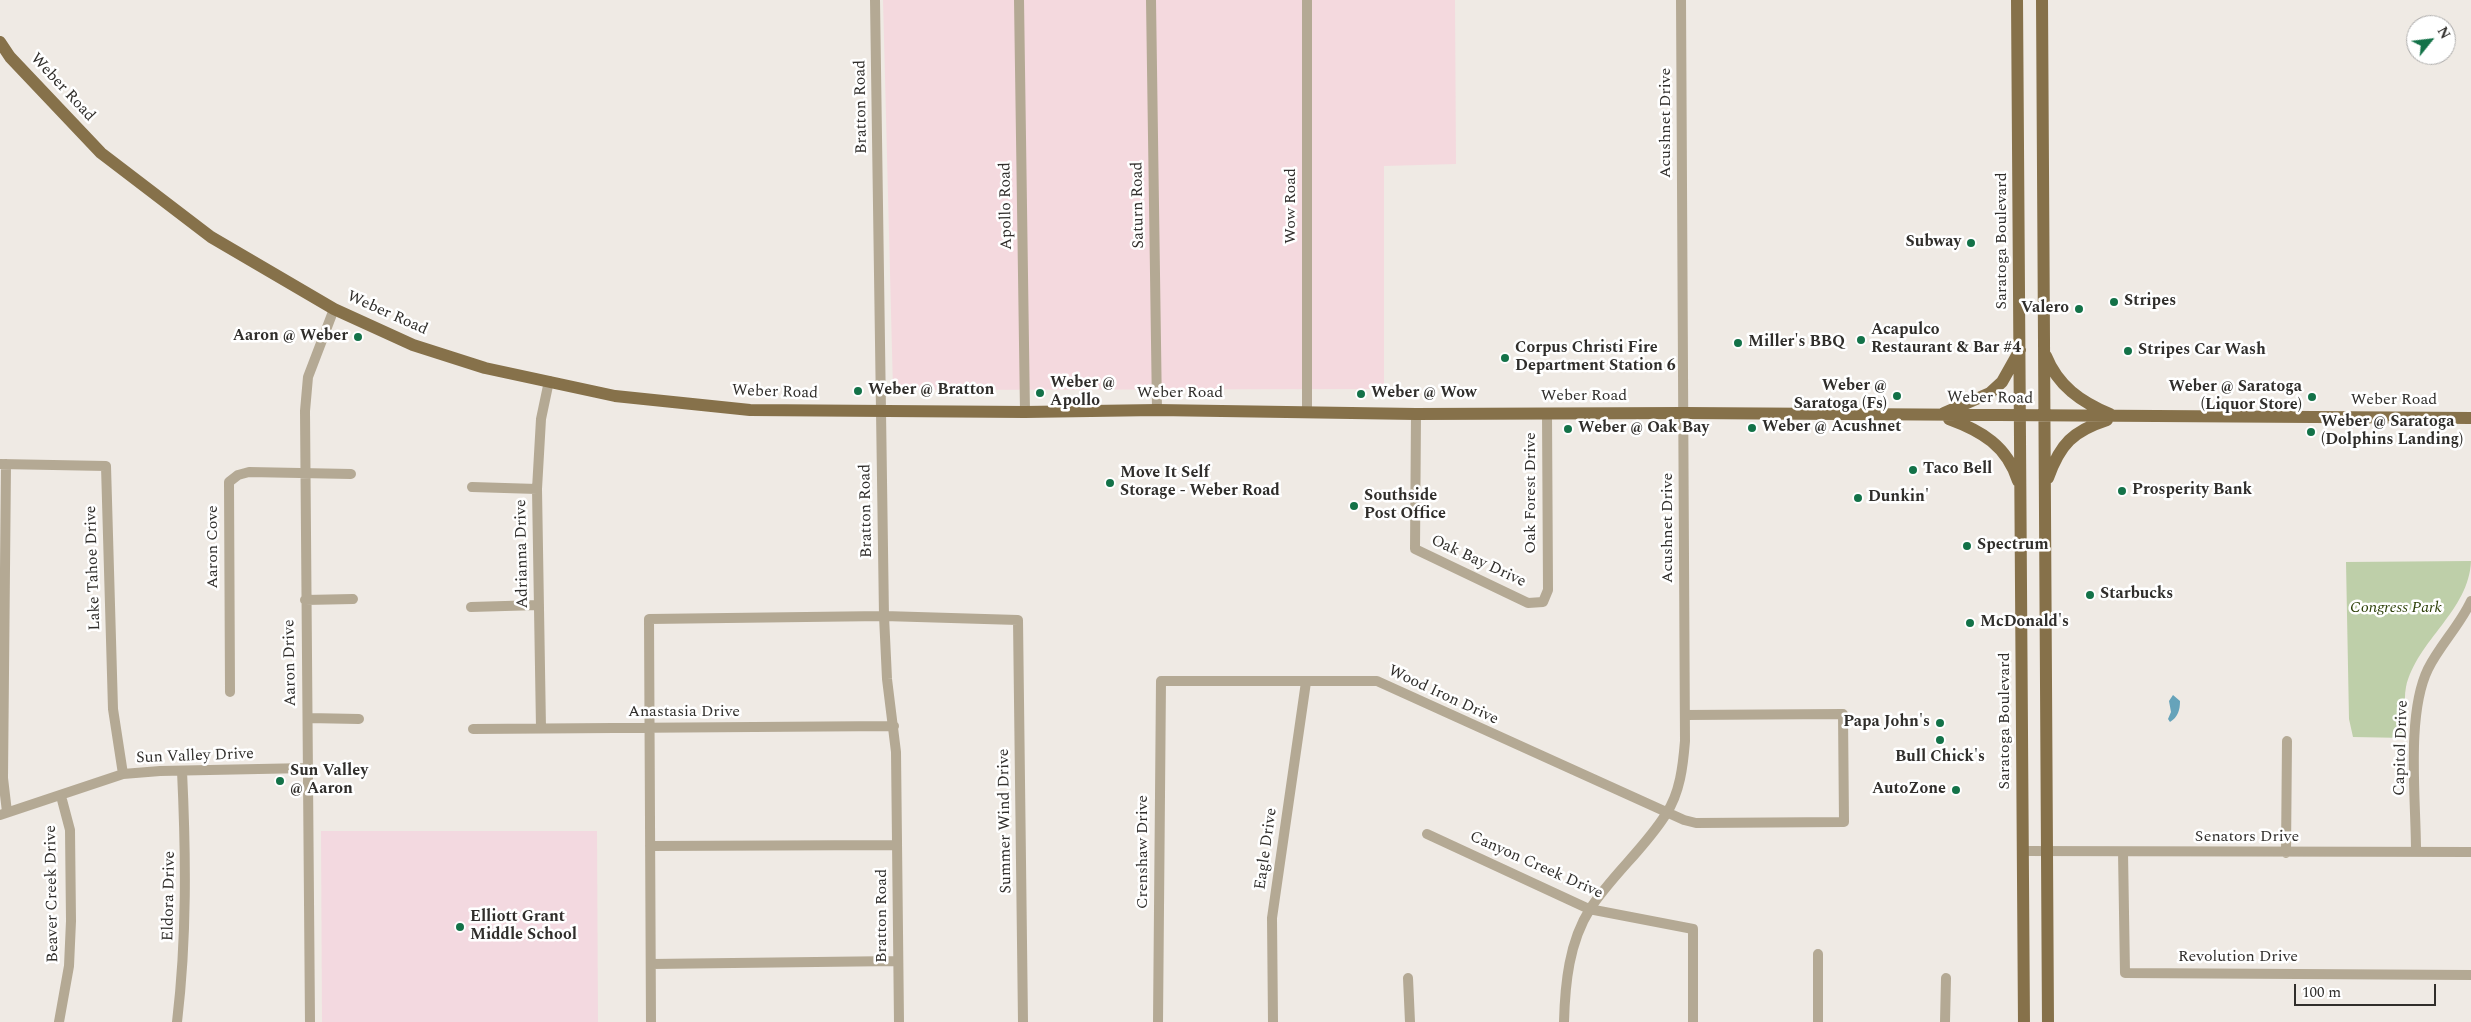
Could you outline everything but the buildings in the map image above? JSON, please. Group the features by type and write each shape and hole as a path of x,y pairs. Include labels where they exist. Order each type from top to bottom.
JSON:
{"main road":[{"name":"Saratoga Boulevard","path":"2018,0 2024,1022"},
{"path":"2042,0 2048,1022"},
{"name":"Weber Road","path":"0,42 10,56 101,153 211,237 334,309 413,344 485,368 615,396 750,410 1025,412 1157,410 1416,414 1684,413 2471,418"},
{"path":"1940,415 1990,392 2002,382 2020,350"},
{"path":"2044,351 2050,366 2061,383 2075,396 2118,416"},
{"path":"1940,415 1964,424 1994,440 2014,468 2021,488"},
{"path":"2045,487 2059,451 2070,438 2092,425 2118,416"}],"street":[{"name":"Bratton Road","path":"875,0 884,616 888,679 894,726 899,1022"},
{"name":"Apollo Road","path":"1019,0 1025,412"},
{"name":"Saturn Road","path":"1151,0 1157,410"},
{"name":"Wow Road","path":"1307,0 1307,412"},
{"name":"Acushnet Drive","path":"1564,1022 1566,978 1574,945 1590,909 1667,813 1681,777 1685,715 1681,0"},
{"name":"Aaron Drive","path":"310,1022 308,718 305,600 307,474 305,411 308,377 334,309"},
{"name":"Adrianna Drive","path":"541,728 538,489 541,419 549,381"},
{"name":"Oak Forest Drive","path":"1543,602 1548,590 1548,413"},
{"name":"Oak Bay Drive","path":"1416,414 1415,549 1528,603 1543,602"},
{"path":"3,464 4,814"},
{"name":"Lake Tahoe Drive","path":"3,464 106,466 113,709 123,774"},
{"name":"Aaron Cove","path":"230,692 229,482 238,475 249,472 307,474"},
{"path":"307,474 351,474"},
{"path":"472,487 538,489"},
{"path":"305,600 353,599"},
{"name":"Capitol Drive","path":"2416,851 2415,719 2419,691 2428,668 2471,602"},
{"path":"471,607 539,605"},
{"path":"651,1022 649,619 884,616"},
{"name":"Summer Wind Drive","path":"884,616 1018,620 1023,1022"},
{"name":"Wood Iron Drive","path":"1161,682 1376,681 1667,813 1696,823 1844,822 1843,714 1685,715"},
{"name":"Crenshaw Drive","path":"1158,1022 1161,682"},
{"name":"Eagle Drive","path":"1273,1022 1272,918 1306,682"},
{"path":"308,718 359,719"},
{"name":"Anastasia Drive","path":"473,729 894,726"},
{"path":"2286,853 2287,741"},
{"name":"Sun Valley Drive","path":"4,814 123,774 308,768"},
{"name":"Eldora Drive","path":"177,1022 186,899 182,771"},
{"name":"Beaver Creek Drive","path":"59,1022 69,966 71,921 70,830 62,796"},
{"name":"Canyon Creek Drive","path":"1427,834 1590,909 1693,929 1693,1022"},
{"path":"650,846 897,845"},
{"name":"Senators Drive","path":"2023,851 2471,852"},
{"name":"Revolution Drive","path":"2124,852 2124,972 2471,975"},
{"path":"1818,954 1818,1022"},
{"path":"651,964 898,961"},
{"path":"1408,978 1410,1022"},
{"path":"1945,1022 1946,978"}],"shaded area":[{"path":"883,0 1455,0 1456,164 1384,166 1384,389 893,390"},
{"name":"Elliott Grant Middle School","path":"321,831 597,831 598,1022 322,1022"}],"green space":[{"name":"Congress Park","path":"2471,561 2468,579 2462,595 2412,670 2405,693 2407,738 2353,737 2349,719 2346,562"}],"water":[{"path":"2173,695 2180,701 2180,707 2177,716 2170,722 2168,719 2171,712 2169,701"}],"place":[{"name":"Subway","path":"1971,243"},
{"name":"Stripes","path":"2114,302"},
{"name":"Valero","path":"2079,309"},
{"name":"Aaron @ Weber","path":"358,337"},
{"name":"Acapulco Restaurant & Bar #4","path":"1861,340"},
{"name":"Miller's BBQ","path":"1738,343"},
{"name":"Stripes Car Wash","path":"2128,351"},
{"name":"Corpus Christi Fire Department Station 6","path":"1505,358"},
{"name":"Weber @ Bratton","path":"858,391"},
{"name":"Weber @ Apollo","path":"1040,393"},
{"name":"Weber @ Wow","path":"1361,394"},
{"name":"Weber @ Saratoga (Fs)","path":"1897,396"},
{"name":"Weber @ Saratoga (Liquor Store)","path":"2312,397"},
{"name":"Weber @ Acushnet","path":"1752,428"},
{"name":"Weber @ Oak Bay","path":"1568,429"},
{"name":"Weber @ Saratoga (Dolphins Landing)","path":"2311,432"},
{"name":"Taco Bell","path":"1913,470"},
{"name":"Move It Self Storage - Weber Road","path":"1110,483"},
{"name":"Prosperity Bank","path":"2122,491"},
{"name":"Dunkin'","path":"1858,498"},
{"name":"Southside Post Office","path":"1354,506"},
{"name":"Spectrum","path":"1967,546"},
{"name":"Starbucks","path":"2090,595"},
{"name":"McDonald's","path":"1970,623"},
{"name":"Papa John's","path":"1940,723"},
{"name":"Bull Chick's","path":"1940,740"},
{"name":"Sun Valley @ Aaron","path":"280,781"},
{"name":"AutoZone","path":"1956,790"},
{"name":"Elliott Grant Middle School","path":"460,927"}]}
